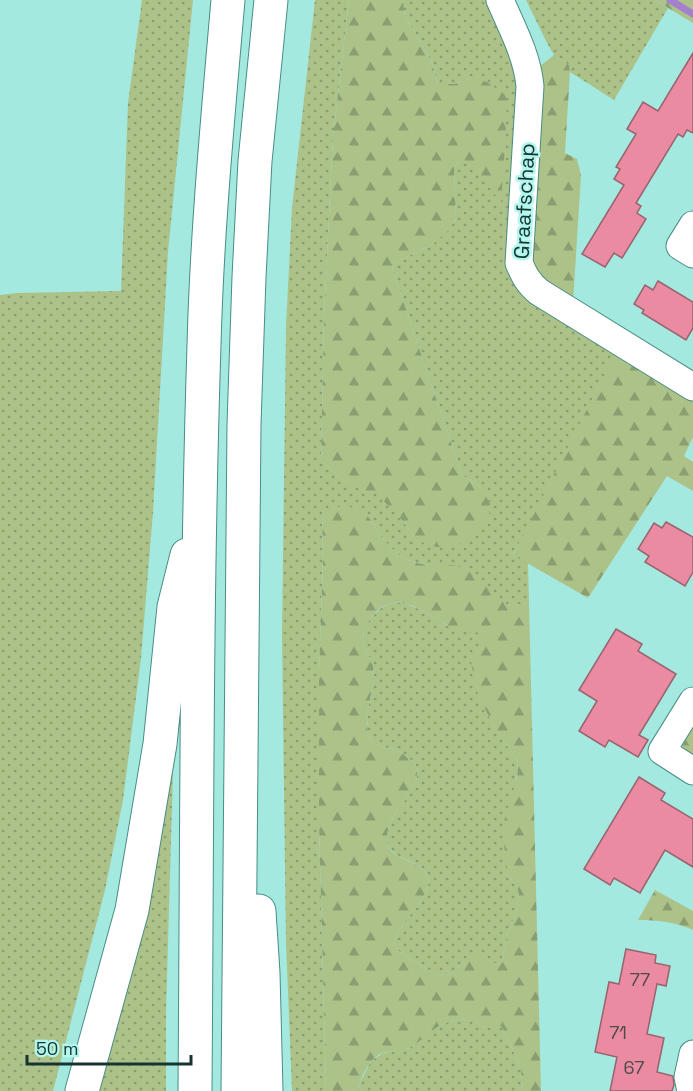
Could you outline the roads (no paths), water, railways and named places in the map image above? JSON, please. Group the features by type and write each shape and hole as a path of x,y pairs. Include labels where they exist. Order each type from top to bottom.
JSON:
{"highway":[{"path":"195,1091 200,502 204,342 213,182 228,0"},
{"path":"238,1091 244,424 255,161 271,0"},
{"path":"82,1091 132,909 160,744 174,607 200,502"},
{"path":"241,631 263,973 266,1091"}],"street":[{"name":"Graafschap","path":"500,0 524,54 530,86 519,262 523,274 528,284 539,292 693,387"},
{"path":"693,225 680,246 693,254"},
{"path":"693,701 662,751 693,771"},
{"path":"691,1091 688,1077 693,1054"}],"waterway":[{"path":"670,0 693,14"}]}
